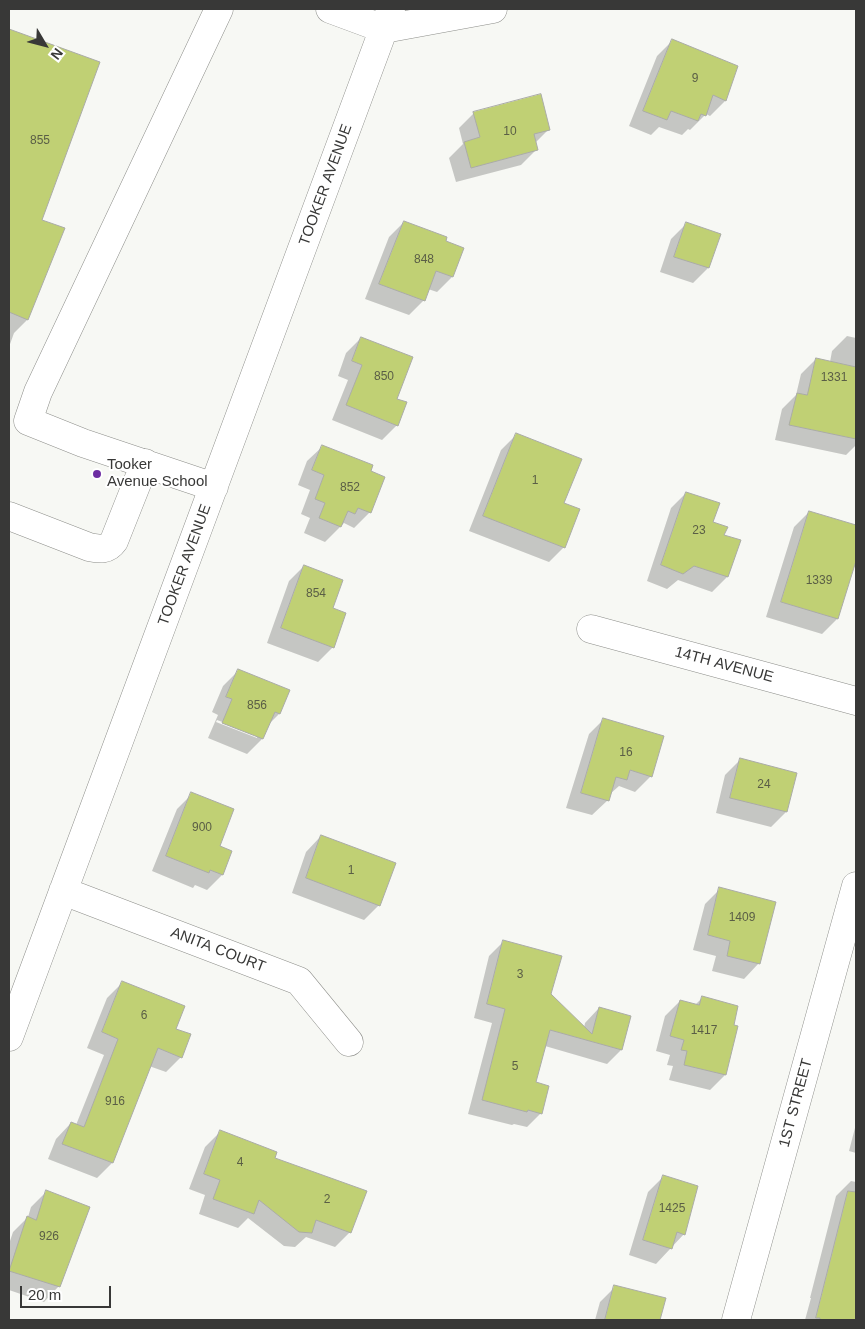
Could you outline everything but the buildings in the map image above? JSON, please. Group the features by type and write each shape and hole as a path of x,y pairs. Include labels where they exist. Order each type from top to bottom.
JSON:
{"street":[{"path":"214,487 83,443 18,418 38,392 219,9"},
{"path":"330,9 388,19 493,9"},
{"name":"TOOKER AVENUE","path":"9,1037 388,19"},
{"path":"9,516 89,547 102,549 110,546 114,541 145,463"},
{"name":"14TH AVENUE","path":"591,629 856,700"},
{"name":"1ST STREET","path":"736,1320 856,886"},
{"name":"ANITA COURT","path":"63,891 299,981 349,1042"}],"place":[{"name":"Tooker Avenue School","path":"97,474"}]}
